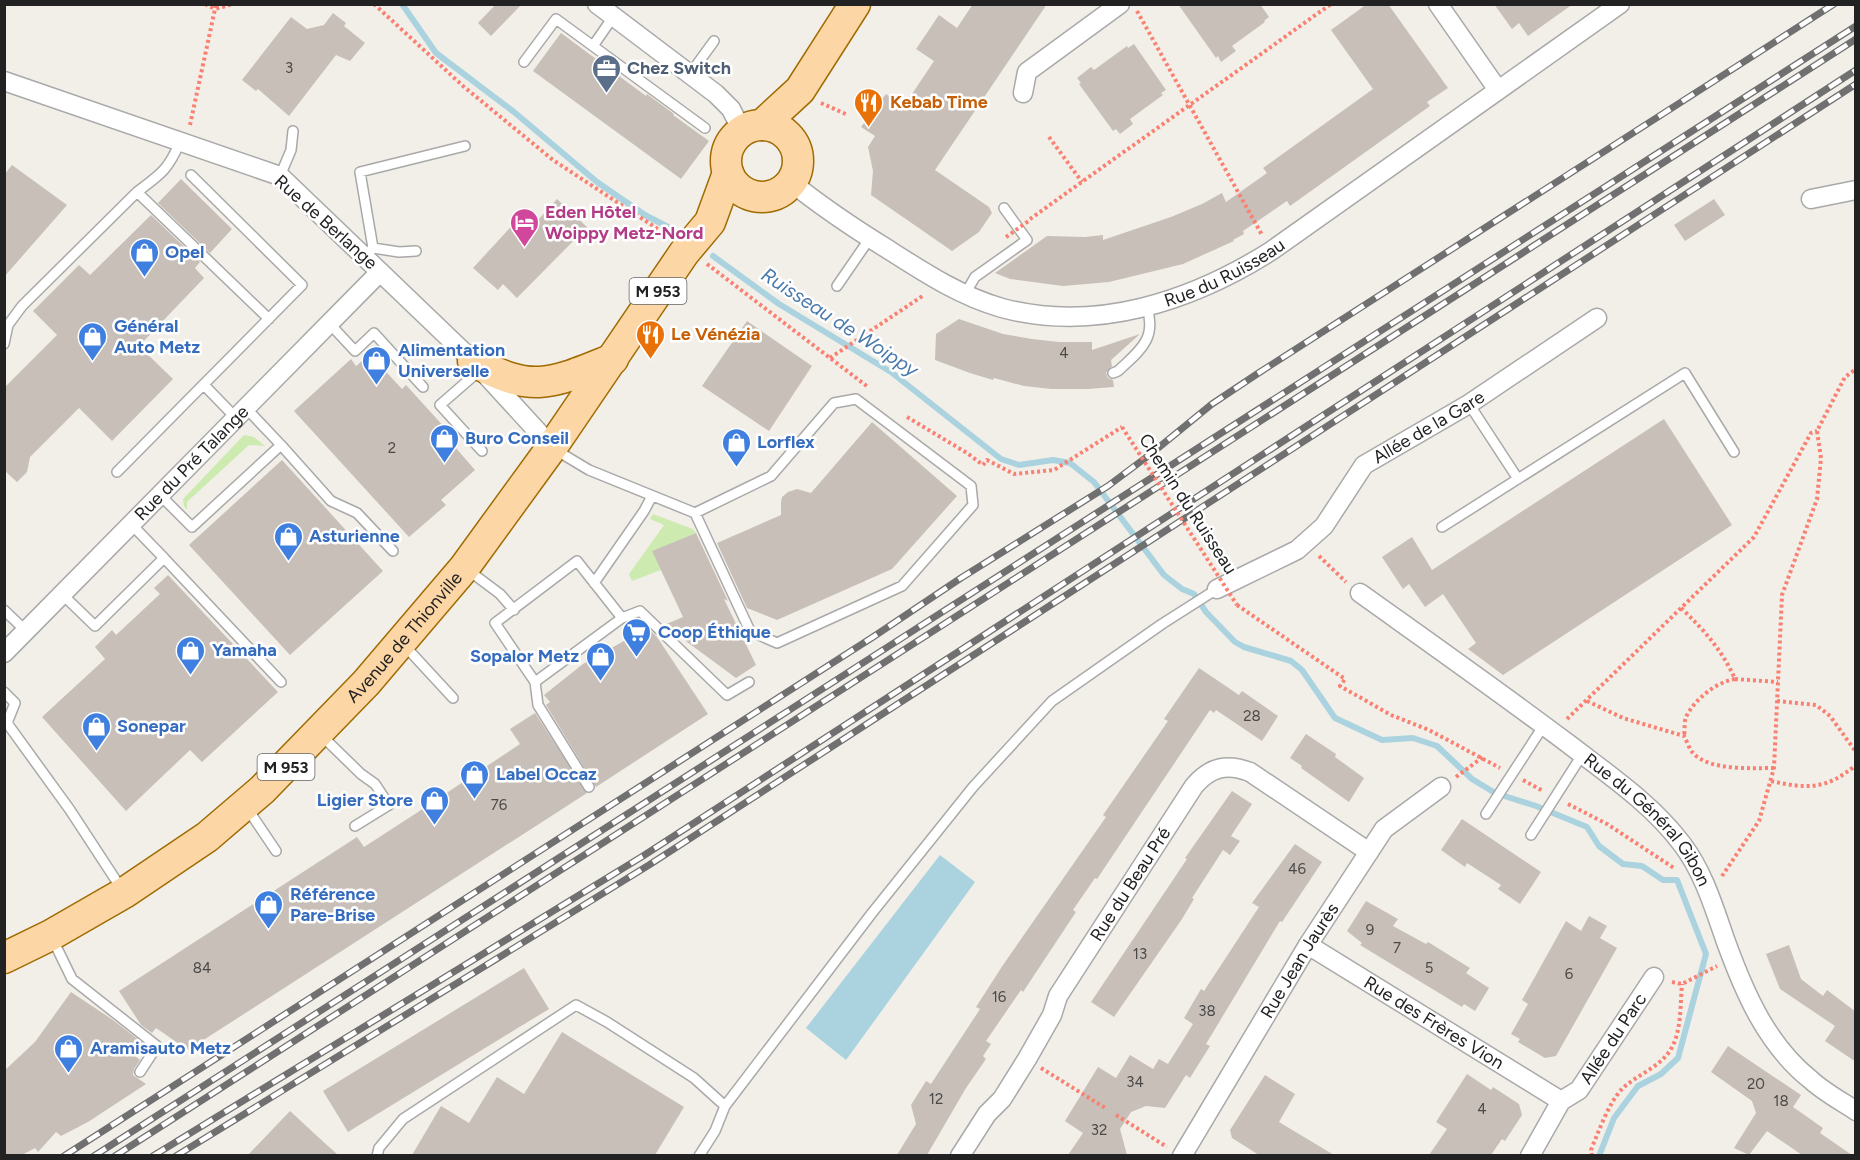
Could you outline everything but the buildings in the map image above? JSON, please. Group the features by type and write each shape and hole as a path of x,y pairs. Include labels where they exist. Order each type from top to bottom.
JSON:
{"main road":[{"path":"752,128 773,126 783,131 790,139 798,158 797,169 791,182 783,190 772,195 755,196 738,188 728,173 726,159 728,148 734,138 752,128 800,90 855,4"},
{"path":"790,139 800,90"},
{"name":"Avenue de Thionville","path":"4,958 51,935 124,893 207,837 319,733 402,642 464,568 552,447 684,254 710,222 728,173"},
{"name":"Avenue de Thionville","path":"710,222 755,196"},
{"path":"477,365 498,375 532,383 568,377 613,358"}],"street":[{"path":"597,4 716,94 752,128"},
{"path":"1023,93 1028,72 1120,4"},
{"path":"1438,4 1498,90"},
{"name":"Rue du Ruisseau","path":"791,182 870,238 941,283 1002,308 1049,316 1096,317 1147,307 1199,289 1238,272 1271,251 1620,4"},
{"name":"Rue de Berlange","path":"4,81 280,176 369,253 380,272 477,365 552,447"},
{"path":"1811,200 1856,190"},
{"name":"Rue du Pré Talange","path":"4,653 380,272"},
{"name":"Allée de la Gare","path":"1210,594 1297,550 1324,526 1364,465 1469,404 1597,318"},
{"name":"Rue du Général Gibon","path":"1360,593 1544,725 1651,810 1681,843 1701,873 1740,980 1759,1019 1785,1055 1810,1080 1856,1111"},
{"name":"Rue du Beau Pré","path":"960,1155 987,1114 1002,1099 1052,1015 1058,996 1194,786 1210,772 1229,766 1250,772 1369,852"},
{"name":"Rue Jean Jaurès","path":"1177,1153 1384,829 1446,783"},
{"name":"Rue des Frères Vion","path":"1308,945 1561,1101"},
{"name":"Allée du Parc","path":"1530,1155 1561,1101 1579,1090 1654,977"}],"lane":[{"path":"593,46 613,17"},
{"path":"524,62 556,19 705,128"},
{"path":"690,74 714,41"},
{"path":"280,176 291,150 293,130"},
{"path":"4,344 8,325 22,306 137,192 171,163 183,143"},
{"path":"416,251 369,253 360,171 465,147"},
{"path":"117,472 302,285 191,175"},
{"path":"137,192 269,319"},
{"path":"965,294 975,277 1031,242 1004,208"},
{"path":"837,286 870,238"},
{"path":"1113,373 1143,348 1149,336 1151,321 1147,307"},
{"path":"329,323 355,351 374,333 423,387"},
{"path":"477,365 440,405 482,451"},
{"path":"1443,527 1685,373 1734,452"},
{"path":"204,385 280,445 331,501 357,513 393,551"},
{"path":"552,447 590,470 695,513 750,631 777,643 902,586 974,505 971,486 856,399 834,403 771,476 695,513"},
{"path":"1469,404 1518,479"},
{"path":"160,495 192,527 280,445"},
{"path":"594,583 644,512 652,496"},
{"path":"131,524 282,682"},
{"path":"62,594 95,626 164,558"},
{"path":"589,787 537,705 535,682 495,623 576,561 622,618"},
{"path":"464,568 500,594 514,610"},
{"path":"699,1155 715,1131 726,1106 872,912 973,787 1052,701 1162,624 1210,594"},
{"path":"4,610 26,631"},
{"path":"535,682 622,618 640,611 727,694 748,682"},
{"path":"402,642 453,698"},
{"path":"4,692 15,703 7,723 70,810 124,893"},
{"path":"1486,814 1544,725"},
{"path":"319,733 361,774 375,784 388,805 355,826"},
{"path":"1532,835 1582,755"},
{"path":"244,805 276,850"},
{"path":"51,935 72,979 157,1046 140,1071"},
{"path":"377,1155 379,1148 403,1119 576,1005 607,1022 694,1078 726,1106"}],"path":[{"path":"204,4 215,7 233,4"},
{"path":"1134,4 1271,251"},
{"path":"1006,237 1331,4"},
{"path":"183,143 215,7"},
{"path":"1049,137 1082,182"},
{"path":"832,357 857,339"},
{"path":"1710,896 1759,821 1771,781 1774,768 1782,595 1817,499 1821,458 1817,431 1845,377 1856,369"},
{"name":"Chemin du Ruisseau","path":"987,460 1014,474 1054,470 1122,427 1237,605 1345,679 1340,686"},
{"path":"1569,717 1754,537 1811,433 1817,431"},
{"path":"1306,542 1331,570 1360,593"},
{"path":"1681,608 1708,635 1726,660 1735,679"},
{"path":"1774,768 1710,764 1692,753 1684,736 1685,718 1700,698 1728,680 1778,682"},
{"path":"1587,701 1623,718 1684,736"},
{"path":"1777,701 1816,705 1830,716 1856,752"},
{"path":"1446,783 1483,757"},
{"path":"1771,781 1807,788 1827,783 1844,775 1856,765"},
{"path":"1592,1155 1591,1150 1604,1119 1622,1089 1644,1075 1669,1052 1678,1028 1682,984 1713,968"},
{"path":"1027,1059 1107,1109"},
{"path":"1116,1115 1177,1153"}],"green space":[{"path":"244,435 254,437 265,446 249,445 187,502 187,510 183,499"},
{"path":"653,514 693,529 696,533 653,551 661,570 632,581 629,574 664,525 650,519"}],"water":[{"path":"940,855 975,882 846,1060 806,1028"}],"waterway":[{"name":"Ruisseau de Woippy","path":"402,4 436,53 514,112 597,182 645,215 668,227"},
{"name":"Ruisseau de Woippy","path":"713,256 779,304 891,372 1001,459 1019,465 1053,460 1070,463 1094,482 1164,575 1182,589 1194,594 1206,612 1235,642 1244,647 1291,661 1302,670 1335,718 1382,740 1413,738 1437,746 1472,779 1495,793 1536,806 1587,827 1599,846 1623,864 1642,866 1663,880 1677,880 1706,954 1678,1058 1661,1074 1638,1086 1614,1118 1599,1156"}],"railway":[{"path":"64,1156 873,637 961,578 1108,486 1212,404 1257,374 1834,4"},
{"path":"94,1156 1856,26"},
{"path":"115,1156 1856,39"},
{"path":"153,1156 643,856 1856,70"},
{"path":"176,1156 649,865 1856,84"}],"place":[{"name":"Chez Switch","path":"606,94"},
{"name":"Kebab Time","path":"869,128"},
{"name":"Eden Hôtel Woippy Metz-Nord","path":"524,248"},
{"name":"Opel","path":"144,278"},
{"name":"Le Vénézia","path":"650,360"},
{"name":"Général Auto Metz","path":"93,362"},
{"name":"Alimentation Universelle","path":"377,386"},
{"name":"Buro Conseil","path":"444,464"},
{"name":"Lorflex","path":"736,468"},
{"name":"Asturienne","path":"288,562"},
{"name":"Coop Éthique","path":"637,658"},
{"name":"Yamaha","path":"191,676"},
{"name":"Sopalor Metz","path":"600,682"},
{"name":"Sonepar","path":"96,752"},
{"name":"Label Occaz","path":"475,800"},
{"name":"Ligier Store","path":"434,826"},
{"name":"Référence Pare-Brise","path":"269,930"},
{"name":"Aramisauto Metz","path":"69,1074"}]}
